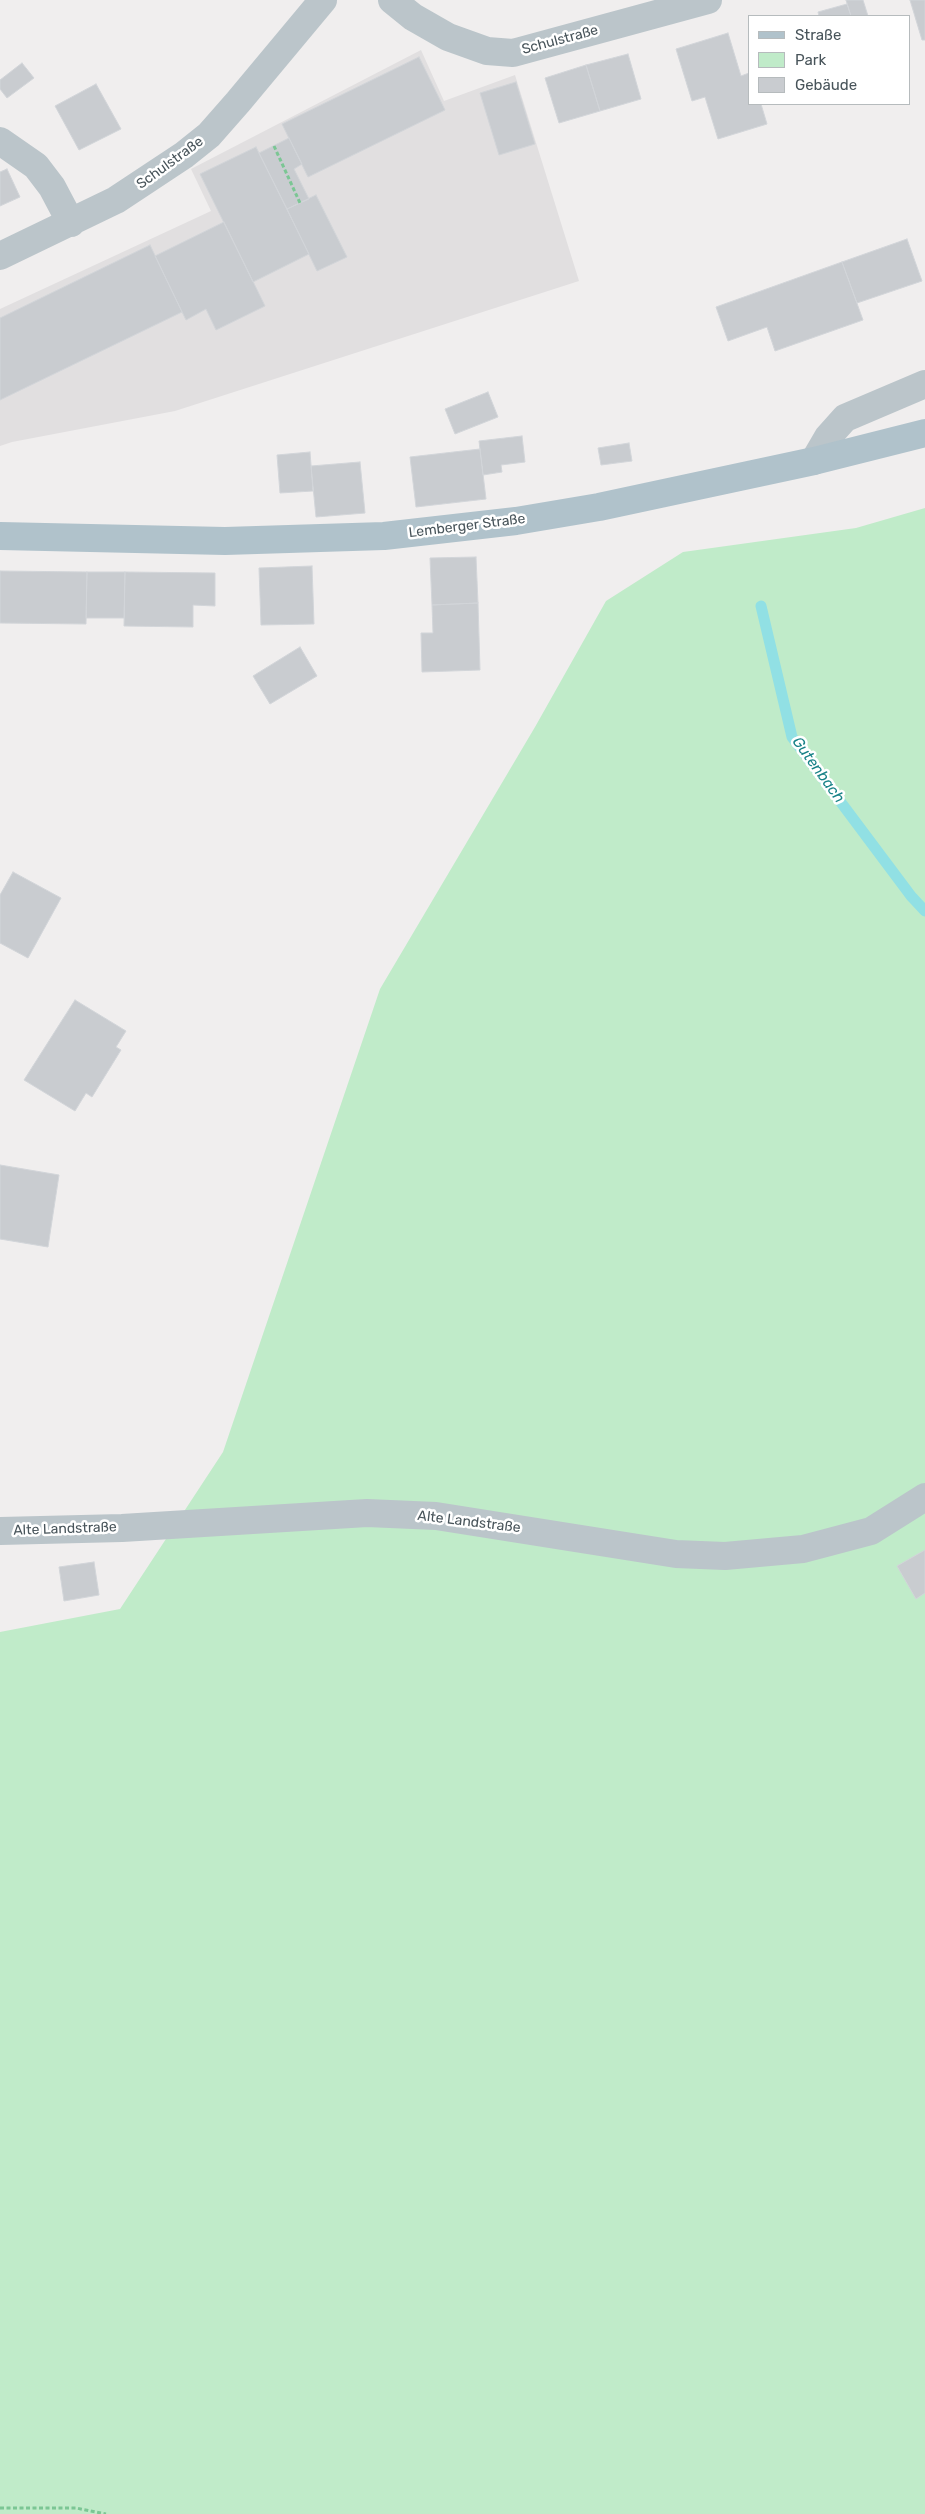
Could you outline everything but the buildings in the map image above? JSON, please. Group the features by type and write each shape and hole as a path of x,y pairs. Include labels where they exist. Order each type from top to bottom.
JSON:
{"main road":[{"name":"Lemberger Straße","path":"0,536 225,541 384,536 516,521 590,508 814,461 925,433"}],"street":[{"name":"Schulstraße","path":"0,256 71,224 149,180 184,155 209,135 322,0"},
{"name":"Schulstraße","path":"392,0 414,17 448,37 487,51 513,53 708,0"},
{"path":"0,141 36,166 52,187 71,224"},
{"path":"814,461 828,437 845,418 925,384"},
{"name":"Alte Landstraße","path":"0,1532 122,1528 367,1513 436,1516 676,1554 725,1556 803,1549 872,1531 925,1497"}],"path":[{"path":"274,146 300,203"},
{"path":"0,2508 76,2508 106,2514"}],"shaded area":[{"path":"421,50 444,101 515,75 579,281 175,411 12,442 0,446 0,309 211,211 191,169"}],"green space":[{"path":"925,508 925,2514 0,2514 0,1632 120,1609 223,1452 380,989 535,727 606,601 683,552 856,528"}],"waterway":[{"name":"Gutenbach","path":"761,606 792,737 911,896 925,911"}]}
